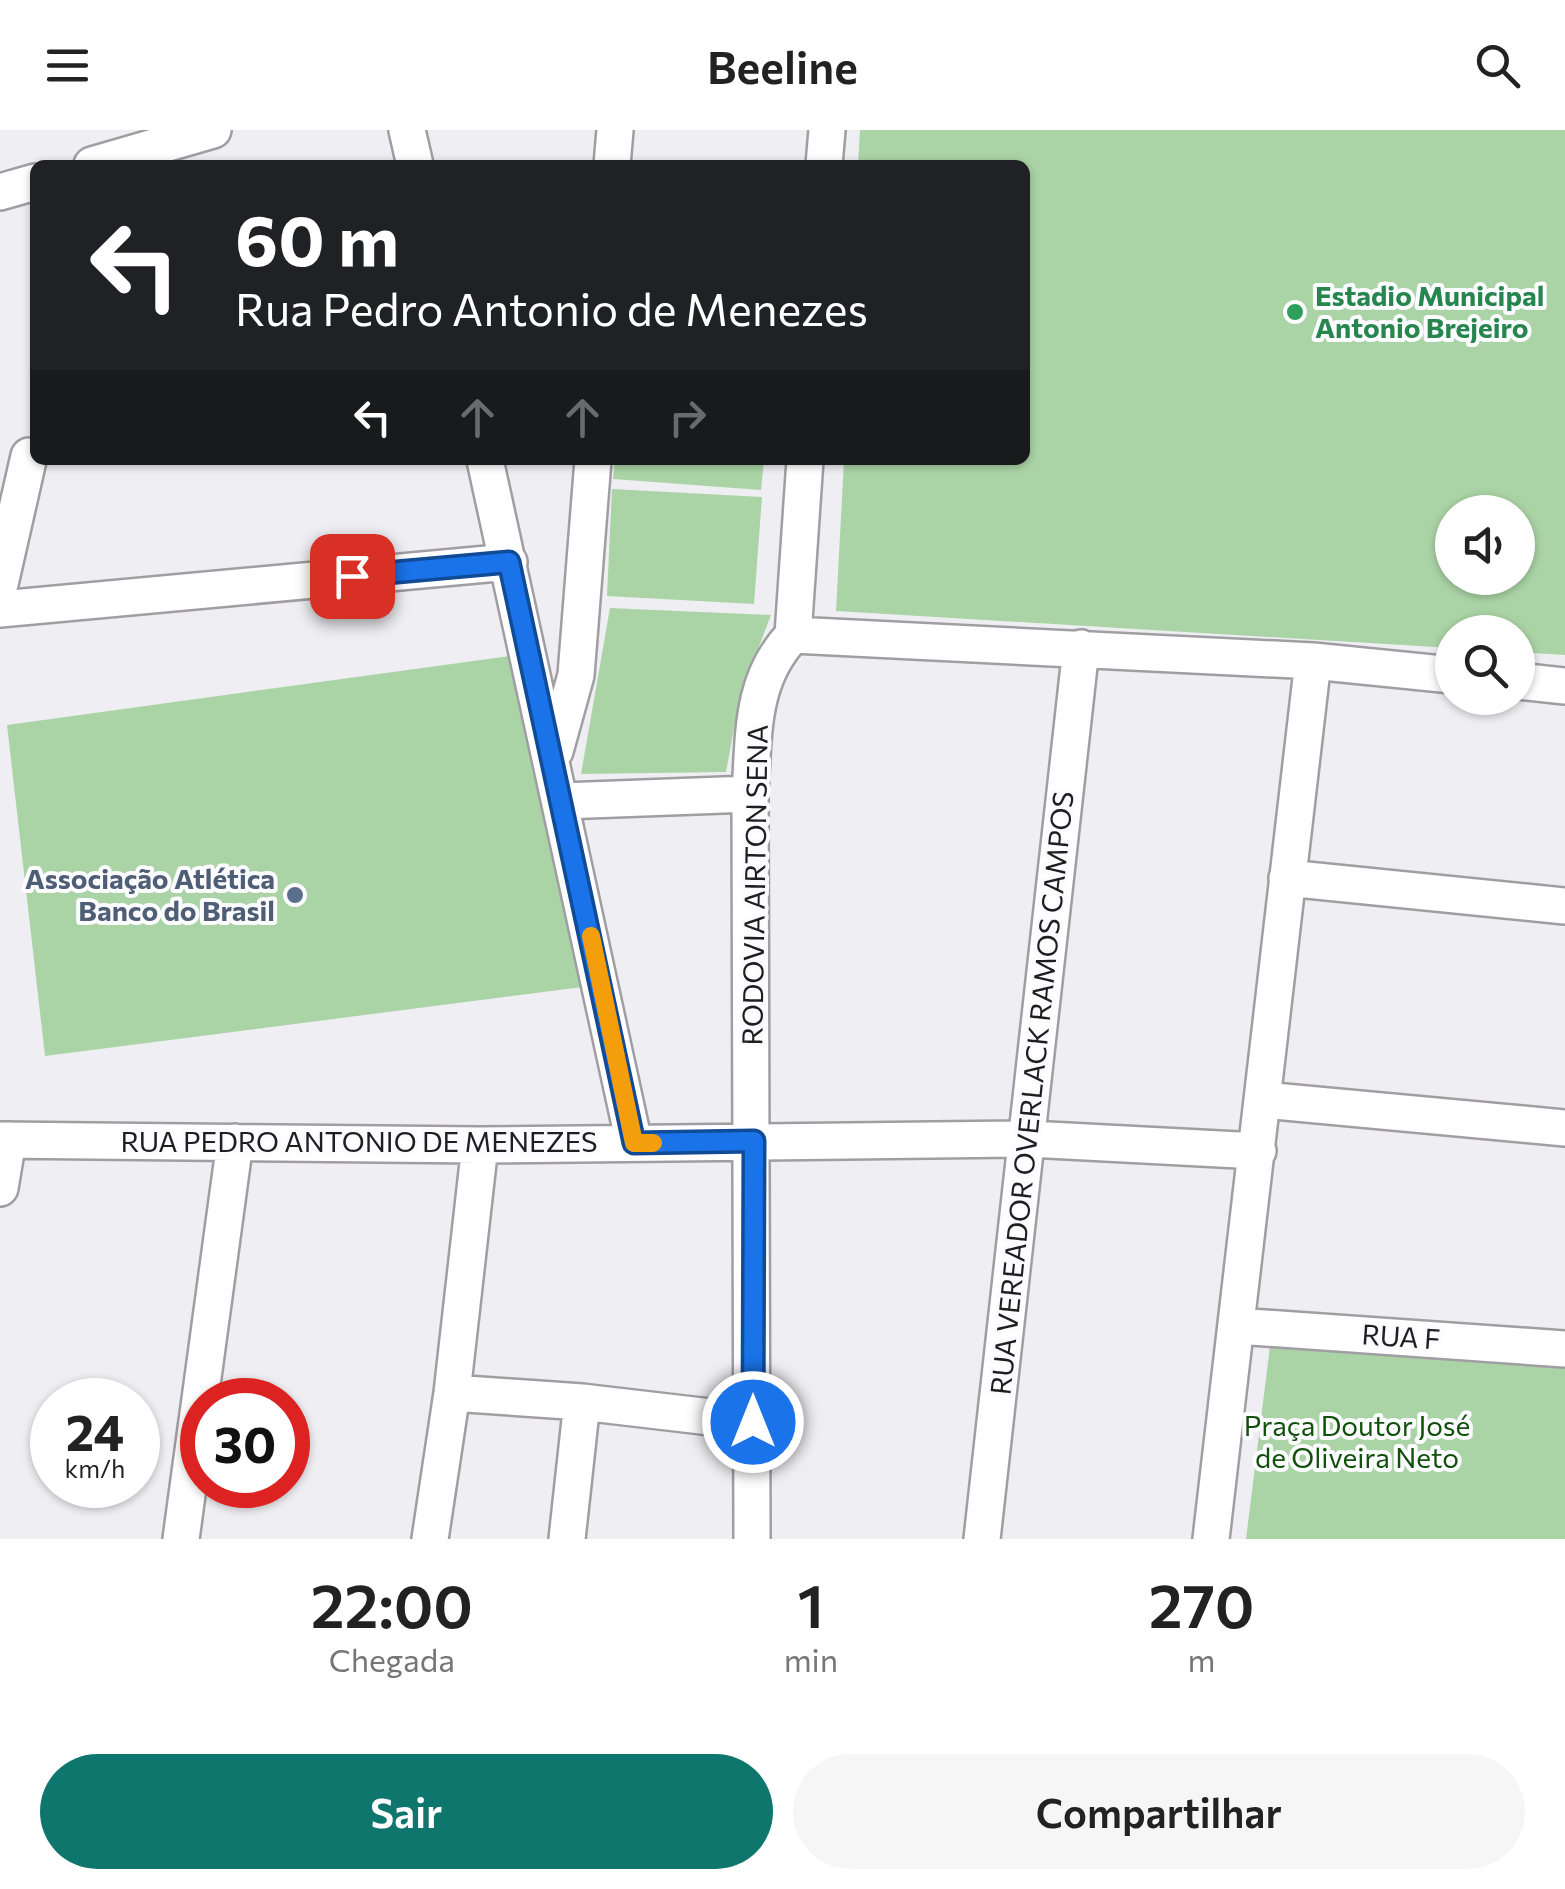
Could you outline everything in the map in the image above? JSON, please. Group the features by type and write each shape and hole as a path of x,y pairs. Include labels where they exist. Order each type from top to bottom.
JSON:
{"street":[{"path":"109,160 213,130"},
{"path":"407,130 414,160"},
{"path":"612,160 614,130"},
{"path":"824,160 826,130"},
{"path":"0,192 30,183"},
{"path":"0,584 21,457"},
{"path":"485,465 553,757 634,1143"},
{"path":"553,757 576,675 593,465"},
{"name":"RODOVIA AIRTON SENA","path":"752,1539 754,1141 750,794 758,692 776,654 793,635 805,465"},
{"path":"0,609 509,562"},
{"path":"793,635 1313,661 1435,673"},
{"name":"RUA VEREADOR OVERLACK RAMOS CAMPOS","path":"982,1539 1080,648"},
{"path":"1211,1539 1313,661"},
{"path":"1535,683 1565,686"},
{"path":"562,801 750,794"},
{"path":"1287,878 1565,906"},
{"path":"1263,1100 1565,1128"},
{"name":"RUA PEDRO ANTONIO DE MENEZES","path":"4,1140 480,1145 1029,1139 1258,1151"},
{"path":"0,1188 4,1140"},
{"path":"181,1539 235,1142"},
{"path":"430,1539 452,1394 480,1145"},
{"name":"RUA F","path":"1237,1326 1565,1349"},
{"path":"452,1394 582,1402 753,1422"},
{"path":"567,1539 582,1402"}],"green space":[{"name":"Estadio Municipal Antonio Brejeiro","path":"860,130 1565,130 1565,655 1535,653 1535,615 1435,615 1435,647 836,611 844,465 1030,465 1030,160 858,160"},
{"path":"614,465 764,465 761,490 613,479"},
{"path":"612,489 762,497 754,604 607,596"},
{"path":"610,608 771,615 740,696 726,772 581,774"},
{"name":"Associação Atlética Banco do Brasil","path":"510,656 583,987 45,1056 7,725"},
{"name":"Praça Doutor José de Oliveira Neto","path":"1271,1338 1565,1364 1565,1539 1246,1539"}],"slow traffic":[{"path":"591,936 634,1143 653,1143"}],"place":[{"name":"Estadio Municipal Antonio Brejeiro","path":"1295,312"},
{"name":"Associação Atlética Banco do Brasil","path":"295,895"}],"route":[{"path":"352,576 509,562 634,1143 754,1141 753,1422"}]}
